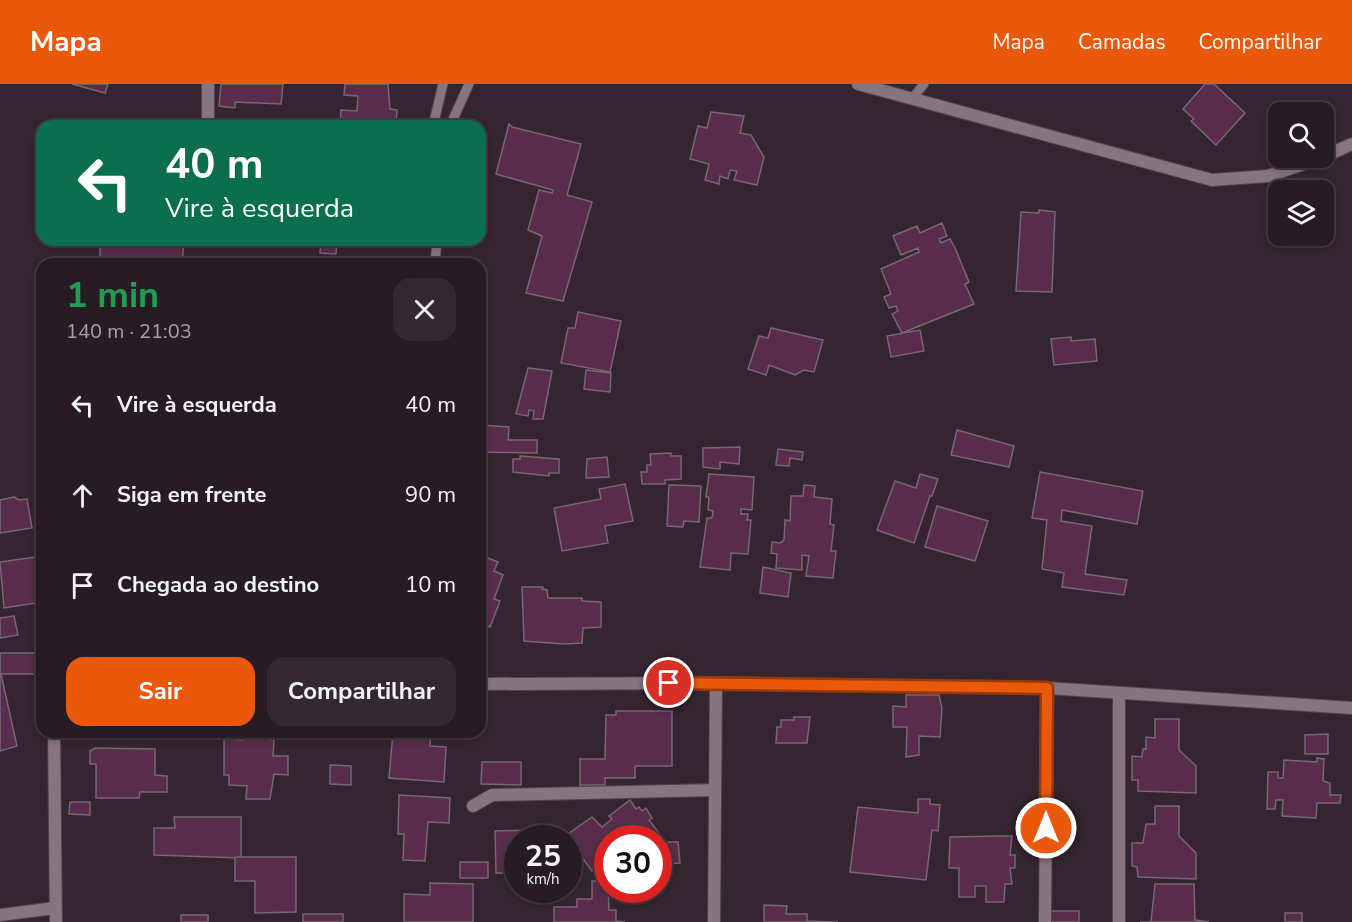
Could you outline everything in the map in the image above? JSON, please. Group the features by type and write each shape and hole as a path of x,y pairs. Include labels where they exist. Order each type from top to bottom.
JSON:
{"street":[{"path":"207,120 208,84"},
{"path":"858,84 1212,180 1268,176 1291,168"},
{"path":"1334,152 1352,144"},
{"path":"714,922 716,683"},
{"path":"486,684 716,683 1047,688 1352,708"},
{"path":"1045,922 1047,688"},
{"path":"1119,693 1119,922"},
{"path":"54,738 56,922"},
{"path":"474,806 492,795 714,790"},
{"path":"0,915 55,908"}],"lane":[{"path":"434,120 443,84"},
{"path":"453,120 469,84"},
{"path":"912,99 924,84"}],"building":[{"path":"72,84 108,84 105,93"},
{"path":"221,84 283,84 281,104 235,102 235,108 219,106"},
{"path":"345,84 388,84 390,109 397,110 396,120 340,120 341,110 357,111 358,96 344,95"},
{"path":"1205,84 1214,84 1245,113 1216,145 1191,121 1194,119 1183,109"},
{"path":"711,112 744,116 740,133 751,135 764,157 757,185 734,180 737,171 730,170 728,179 720,176 719,184 705,180 709,164 690,159 698,126 707,128"},
{"path":"509,124 512,127 581,144 567,195 592,202 563,301 526,293 542,236 528,230 539,190 552,193 553,190 496,174"},
{"path":"1039,210 1055,212 1052,292 1016,291 1021,212 1039,213"},
{"path":"942,223 947,236 939,239 941,243 950,239 955,248 969,282 965,284 974,304 902,333 892,314 898,311 896,306 889,308 884,297 891,294 881,269 919,252 918,248 901,255 893,236 917,226 920,233"},
{"path":"100,246 184,246 182,258 100,258"},
{"path":"321,246 337,246 336,254 320,253"},
{"path":"578,312 621,321 610,372 561,363 568,328 575,328"},
{"path":"771,328 823,340 814,372 804,370 795,375 769,365 766,375 748,369 759,336 768,338"},
{"path":"920,330 924,351 891,357 887,336"},
{"path":"1071,337 1071,341 1095,339 1097,361 1054,365 1051,339"},
{"path":"528,368 552,371 543,419 533,419 534,411 529,410 528,416 516,414"},
{"path":"586,370 611,373 610,392 584,389"},
{"path":"486,425 509,427 508,440 537,440 537,453 486,452"},
{"path":"957,430 1014,446 1009,467 951,455"},
{"path":"740,447 739,464 720,462 720,469 703,467 703,448"},
{"path":"778,449 803,452 802,460 790,458 789,466 776,465"},
{"path":"671,453 671,456 681,456 681,479 665,480 665,484 642,484 641,472 647,472 647,465 651,465 650,454"},
{"path":"520,456 559,459 559,473 549,473 549,476 513,472 513,459 520,459"},
{"path":"607,457 609,477 586,478 587,459"},
{"path":"1040,472 1143,491 1137,524 1062,510 1061,521 1092,526 1085,574 1127,580 1124,595 1062,587 1064,573 1042,569 1047,520 1032,518"},
{"path":"709,474 754,477 752,510 741,509 741,514 748,514 747,520 751,520 748,554 731,553 730,570 700,567 707,518 712,518 713,511 708,510 709,497 706,497"},
{"path":"920,474 938,479 914,543 877,530 895,481 916,488"},
{"path":"625,484 633,521 605,526 608,543 562,551 554,508 601,499 599,489"},
{"path":"669,485 701,486 699,522 684,521 683,527 667,526"},
{"path":"804,485 815,486 814,497 832,499 830,524 834,525 831,551 836,551 833,578 806,576 809,556 802,555 802,570 776,568 777,554 771,553 772,542 780,543 784,540 785,520 790,521 791,496 803,496"},
{"path":"14,497 19,500 27,499 32,528 0,533 0,500"},
{"path":"937,506 988,521 975,561 925,547"},
{"path":"36,557 36,603 4,608 0,562"},
{"path":"486,557 498,562 494,571 503,575 494,599 500,601 490,627 486,625"},
{"path":"763,567 791,573 788,597 760,593"},
{"path":"522,587 543,587 542,589 547,590 548,598 582,598 582,601 601,602 601,627 583,628 582,643 524,641"},
{"path":"14,616 18,635 0,638 0,618"},
{"path":"0,653 35,653 35,674 1,674 17,746 0,751"},
{"path":"906,695 939,695 942,708 940,737 919,736 919,755 906,757 907,727 893,727 893,706 906,707"},
{"path":"616,711 672,711 672,766 635,766 635,778 605,778 605,785 580,785 580,759 605,759 606,715 616,715"},
{"path":"794,717 810,717 807,743 776,743 777,727 781,727 781,720 794,720"},
{"path":"1155,719 1179,719 1179,750 1196,766 1196,793 1138,791 1138,780 1132,780 1132,756 1142,757 1143,749 1146,749 1146,737 1155,738"},
{"path":"1328,734 1328,754 1305,754 1305,735"},
{"path":"243,738 265,738 274,740 273,756 288,756 288,775 274,774 270,799 246,799 247,786 229,785 229,775 224,775 224,739 243,740"},
{"path":"392,738 431,738 430,746 446,747 444,782 389,778"},
{"path":"95,748 155,749 155,775 167,776 167,792 140,792 139,798 96,798 96,764 90,764 90,751"},
{"path":"1317,758 1324,759 1323,781 1330,783 1330,795 1341,795 1340,803 1317,803 1316,818 1282,816 1283,800 1276,800 1275,809 1267,809 1268,772 1278,772 1278,778 1283,778 1284,760 1317,762"},
{"path":"482,762 521,762 521,785 481,784"},
{"path":"330,765 351,766 351,785 330,784"},
{"path":"399,795 450,798 449,823 428,822 425,861 403,860 404,834 398,834"},
{"path":"918,799 930,799 930,804 940,805 938,831 932,830 926,880 850,872 858,807 918,813"},
{"path":"630,800 636,809 639,807 642,811 646,808 652,818 649,820 653,825 604,825 612,819 609,816"},
{"path":"70,802 90,802 90,815 69,814"},
{"path":"1155,806 1179,806 1179,836 1196,853 1196,879 1138,877 1137,867 1132,866 1132,843 1143,843 1146,824 1155,824"},
{"path":"174,817 241,817 241,858 154,855 154,828 175,828"},
{"path":"592,817 600,825 594,825 594,870 592,871 582,858 581,825"},
{"path":"495,831 504,831 504,873 496,873"},
{"path":"1012,836 1010,855 1015,855 1015,868 1010,868 1012,884 1005,884 1004,902 986,902 986,886 975,886 975,897 959,897 959,868 949,868 950,837"},
{"path":"672,842 678,842 680,863 672,863"},
{"path":"235,857 296,857 296,912 255,913 255,881 235,881"},
{"path":"460,862 488,862 488,878 460,878"},
{"path":"592,881 594,881 594,903 609,903 609,910 616,910 616,921 625,922 554,922 554,907 577,907 577,903 582,903 582,899 592,899"},
{"path":"430,883 473,884 473,922 404,922 404,894 430,895"},
{"path":"1155,884 1194,884 1195,920 1209,922 1151,922"},
{"path":"764,905 787,906 786,914 807,914 807,921 838,922 764,922"},
{"path":"1045,911 1079,911 1079,922 1045,922"},
{"path":"1285,913 1302,913 1302,922 1285,922"},
{"path":"303,914 343,914 343,922 303,922"},
{"path":"181,915 208,915 208,922 181,922"}],"route":[{"path":"669,683 1047,688 1046,828"}]}
